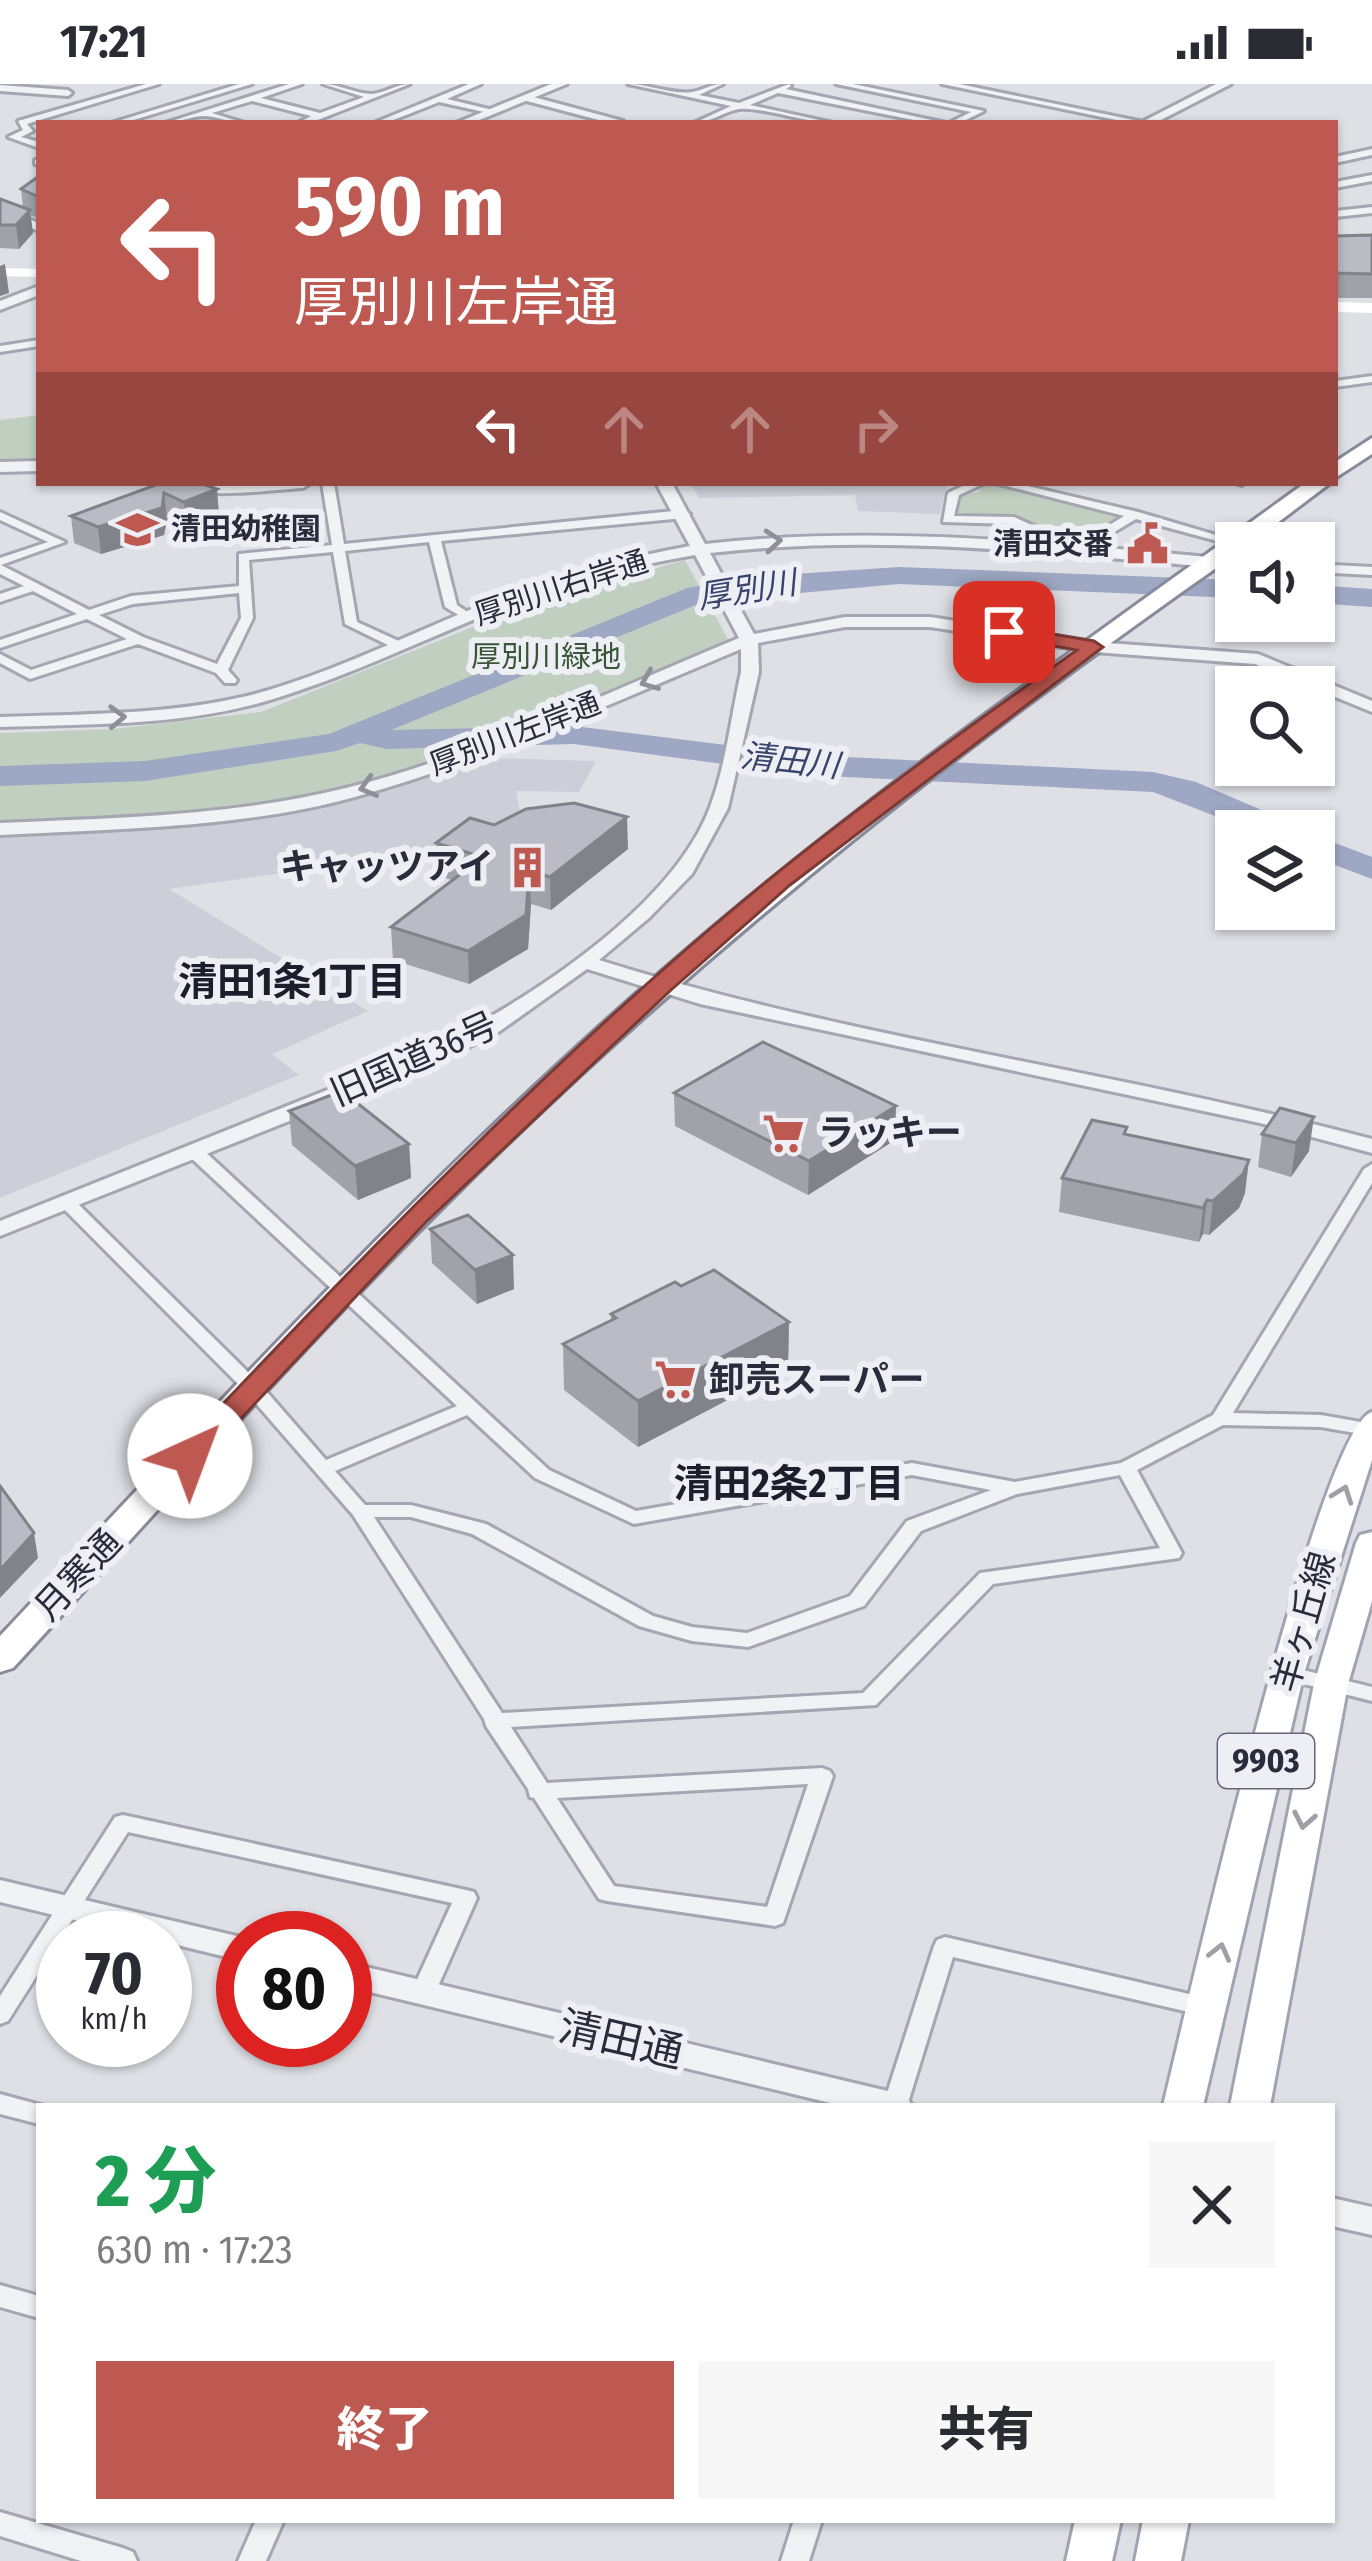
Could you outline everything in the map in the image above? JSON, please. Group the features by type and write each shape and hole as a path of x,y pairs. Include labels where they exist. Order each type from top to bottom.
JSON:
{"highway":[{"path":"1338,470 1372,444"},
{"name":"月寒通","path":"1266,522 1315,486"},
{"name":"月寒通","path":"0,1659 346,1290 481,1154 663,986 782,880 910,780 1215,558"}],"main road":[{"path":"0,268 36,270"},
{"path":"1338,310 1372,311"},
{"name":"羊ヶ丘線","path":"1184,2103 1287,1673 1342,1493 1371,1427"},
{"name":"羊ヶ丘線","path":"1251,2103 1331,1684 1372,1543"},
{"path":"1089,2561 1097,2523"},
{"path":"1158,2561 1165,2523"}],"street":[{"path":"36,145 12,137 28,131 21,123 155,84"},
{"path":"126,120 248,84"},
{"path":"180,120 298,84"},
{"path":"327,84 416,108"},
{"path":"310,120 406,84"},
{"path":"386,120 477,84"},
{"path":"470,120 561,84"},
{"path":"691,95 719,84"},
{"path":"705,120 792,84"},
{"path":"840,84 980,111 960,120"},
{"path":"946,84 1130,120"},
{"path":"1151,120 1225,84"},
{"path":"641,85 814,120"},
{"path":"0,88 68,93"},
{"path":"1013,96 1026,90"},
{"path":"777,91 927,120"},
{"path":"128,92 230,120"},
{"path":"252,98 320,116"},
{"path":"526,98 609,120"},
{"path":"438,99 490,112"},
{"path":"561,120 581,112"},
{"path":"1338,159 1372,152"},
{"path":"1338,162 1370,179"},
{"path":"1338,184 1370,179"},
{"path":"1338,214 1372,210"},
{"path":"0,212 36,226"},
{"path":"0,306 36,291"},
{"path":"3,351 36,344"},
{"path":"1338,384 1372,379"},
{"path":"0,467 36,466"},
{"path":"202,486 253,486"},
{"path":"329,486 351,624 398,646"},
{"name":"旧国道36号","path":"0,1229 435,1055 493,1027 586,962 685,870 719,808 750,672 749,640 743,621 666,486"},
{"path":"972,486 954,493 947,519 1014,521 1056,541 1091,542 1135,515"},
{"path":"1028,486 1215,537"},
{"path":"0,565 83,614 226,675 248,618 243,557 684,514"},
{"path":"0,516 59,542 0,565"},
{"name":"厚別川右岸通","path":"0,722 138,716 223,706 285,691 591,572 706,554 871,537 1203,566"},
{"path":"434,538 451,607 469,616"},
{"path":"1203,566 1215,565"},
{"path":"1335,569 1372,571"},
{"path":"0,598 33,587"},
{"path":"0,644 131,600 245,589"},
{"name":"厚別川左岸通","path":"0,829 248,812 348,793 479,751 749,640 808,627 886,620 971,626 1094,647 1258,659 1372,707"},
{"path":"0,658 30,675 138,640"},
{"path":"586,962 783,1016 1263,1117 1372,1146"},
{"path":"195,1152 542,1474 634,1518 912,1468 1015,1488"},
{"path":"1220,1419 1372,1168"},
{"path":"66,1202 253,1388 360,1511 538,1791 608,1893 775,1917 822,1776 538,1791"},
{"path":"322,1469 470,1407"},
{"path":"360,1511 411,1511 478,1529 646,1621 692,1634 748,1640 857,1601 914,1526 1015,1488 1126,1468 1220,1419 1371,1427"},
{"path":"493,1721 869,1700 987,1578 1172,1553 1126,1468"},
{"path":"1287,1673 1372,1694"},
{"path":"0,2015 123,1823 466,1898 423,1993"},
{"path":"0,1891 216,1943"},
{"path":"897,2103 945,1946 1206,2007"},
{"name":"清田通","path":"372,1981 883,2103"},
{"path":"0,2104 36,2113"},
{"path":"1335,2213 1372,2221"},
{"path":"0,2296 36,2306"},
{"path":"252,2561 269,2523"},
{"path":"795,2561 799,2523"},
{"path":"0,2524 123,2561"}],"shaded area":[{"path":"692,486 946,486 940,514 858,511 855,495 699,498"},
{"path":"485,758 596,761 579,792 516,791 525,839 169,889 368,1011 272,1054 299,1075 0,1198 0,837 154,830 322,808"}],"green space":[{"path":"36,415 36,463 0,466 0,420"},
{"path":"983,486 1027,488 1119,519 1075,539 1014,517 957,514 962,494 978,492"},
{"name":"厚別川緑地","path":"685,560 730,643 426,765 297,799 81,823 0,826 0,733 113,729 261,712 530,604"}],"building":[{"path":"36,178 36,196 21,189"},
{"path":"0,199 30,210 16,225 0,225"},
{"path":"1372,235 1372,274 1338,273 1338,236"},
{"path":"153,486 217,489 184,502 164,493 162,508 98,527 71,516"},
{"path":"574,803 627,817 550,877 529,871 526,915 468,951 391,927 483,857 436,843 470,818 494,825 526,809"},
{"path":"763,1042 896,1106 809,1161 674,1093"},
{"path":"342,1091 409,1144 355,1166 289,1111"},
{"path":"1280,1108 1314,1117 1296,1143 1262,1134"},
{"path":"1092,1120 1127,1127 1124,1134 1249,1160 1243,1174 1203,1208 1062,1178"},
{"path":"468,1215 513,1255 475,1270 430,1229"},
{"path":"714,1270 789,1322 638,1401 563,1344 675,1282 681,1286"},
{"path":"0,1486 34,1533 0,1570"}],"waterway":[{"name":"厚別川","path":"0,776 145,771 336,742 697,594 831,578 899,576 1215,588"},
{"name":"厚別川","path":"1335,595 1372,598"},
{"name":"清田川","path":"369,736 387,740 574,735 805,765 1153,782 1185,789 1234,810"},
{"name":"清田川","path":"1335,854 1372,869"}],"place":[{"name":"清田幼稚園","path":"137,529"},
{"name":"清田交番","path":"1147,544"},
{"name":"キャッツアイ","path":"528,867"},
{"name":"ラッキー","path":"784,1133"},
{"name":"卸売スーパー","path":"675,1380"}],"district":[{"name":"清田1条1丁目","path":"292,982"},
{"name":"清田2条2丁目","path":"789,1484"}],"route":[{"path":"190,1456 416,1216 663,986 782,880 950,749 1094,647 1004,632"}]}
